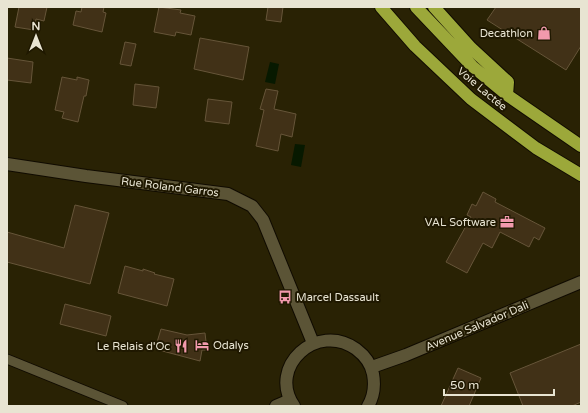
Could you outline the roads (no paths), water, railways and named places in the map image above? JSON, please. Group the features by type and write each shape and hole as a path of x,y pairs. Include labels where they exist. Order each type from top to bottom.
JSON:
{"highway":[{"name":"Voie Lactée","path":"381,7 415,46 471,99 536,148 581,175"},
{"name":"Voie Lactée","path":"416,7 472,66 507,95 581,146"},
{"path":"434,7 472,48 508,82 507,95"}],"street":[{"name":"Rue Roland Garros","path":"7,164 86,176 228,194 252,206 263,220 313,343"},
{"name":"Avenue Salvador Dali","path":"372,367 406,355 581,282"},
{"path":"276,406 292,403 287,389 287,377 290,366 300,352 313,343 331,340 348,343 362,353 372,367 375,384 371,401 368,406"}],"lane":[{"path":"7,359 123,406"}],"place":[{"name":"Decathlon","path":"544,33"},
{"name":"VAL Software","path":"507,222"},
{"name":"Marcel Dassault","path":"285,297"},
{"name":"Odalys","path":"202,345"},
{"name":"Le Relais d'Oc","path":"181,346"}]}
